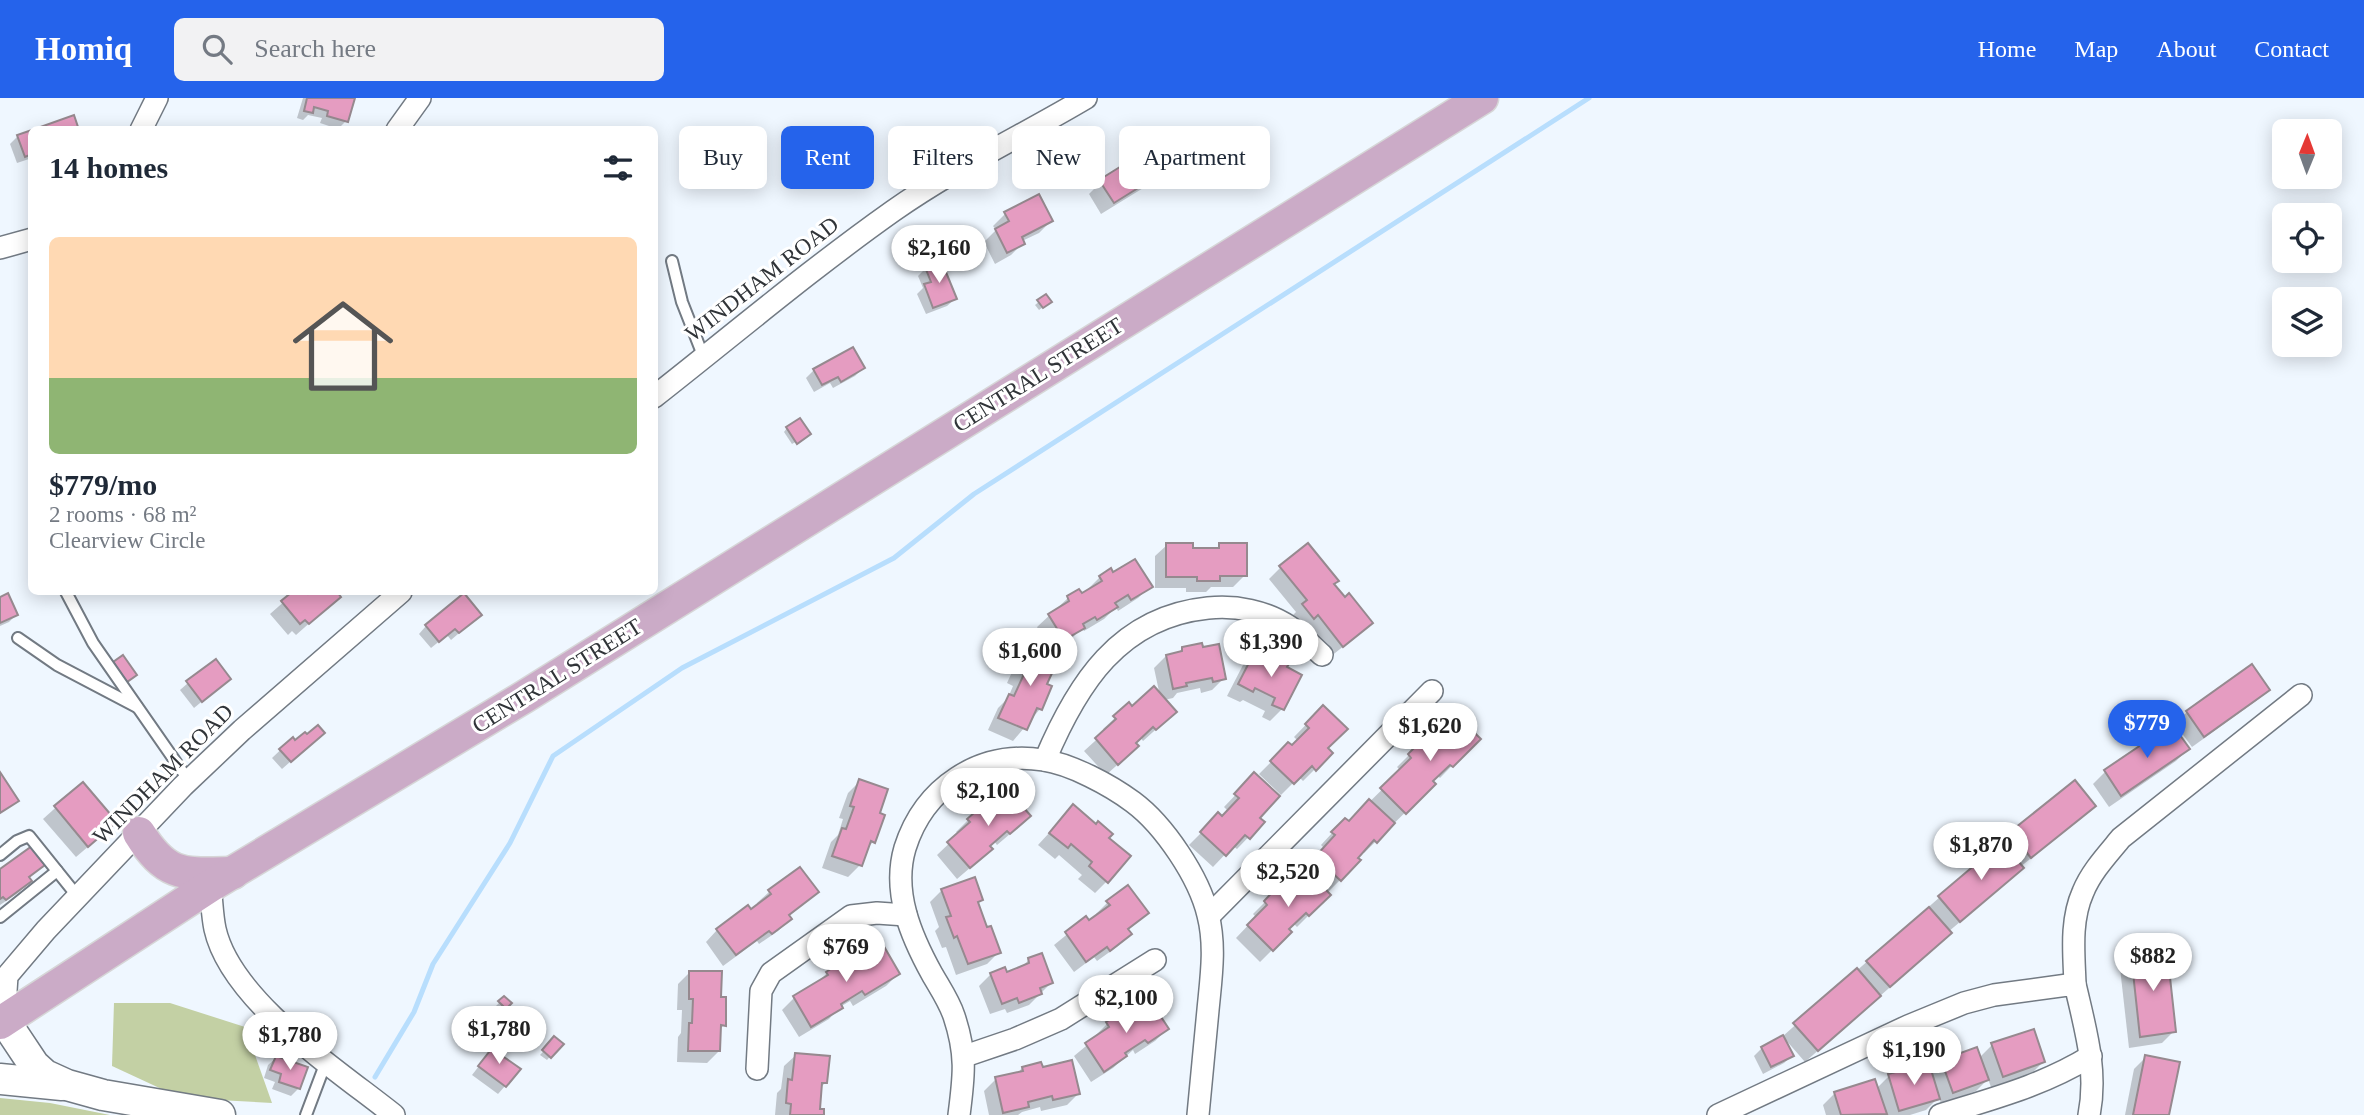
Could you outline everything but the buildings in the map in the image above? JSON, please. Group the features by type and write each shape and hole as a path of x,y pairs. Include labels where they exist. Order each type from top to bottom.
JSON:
{"main road":[{"name":"CENTRAL STREET","path":"1,1019 222,880 536,690 1482,98"},
{"path":"139,833 151,853 163,864 222,880"}],"street":[{"path":"143,126 157,98"},
{"path":"400,126 420,98"},
{"name":"WINDHAM ROAD","path":"658,394 827,259 894,210 1086,98"},
{"path":"0,248 28,240"},
{"name":"WINDHAM ROAD","path":"1,1019 7,976 78,897 242,730 398,595"},
{"path":"1045,760 1062,720 1081,687 1119,644 1154,621 1213,607 1253,610 1290,627 1322,655"},
{"path":"1209,916 1432,691"},
{"path":"2089,1115 2093,1090 2091,1056 2075,984 2074,933 2077,908 2083,890 2121,838 2301,695"},
{"path":"959,1115 965,1056 950,1006 930,971 906,915 900,881 905,850 917,819 936,793 955,778 981,765 1017,758 1045,760 1072,769 1135,803 1156,822 1180,856 1200,893 1209,916 1213,944 1198,1115"},
{"path":"222,880 215,930 226,956 245,985 292,1036 394,1115"},
{"path":"757,1069 761,991 771,973 851,916 877,913 906,915"},
{"path":"965,1056 1015,1039 1061,1019 1155,960"},
{"path":"1718,1115 1945,1010 1994,995 2075,984"},
{"path":"1,1019 34,1065 45,1075 67,1085 103,1095 220,1115"},
{"path":"1940,1115 2032,1087 2062,1074 2091,1056"},
{"path":"0,1079 67,1085"}],"lane":[{"path":"672,261 682,302 704,358"},
{"path":"68,595 93,643 189,781"},
{"path":"18,638 57,665 139,709"},
{"path":"0,855 17,841 29,836 78,897"},
{"path":"0,917 57,871"},
{"path":"306,1115 326,1061"}],"green space":[{"path":"114,1003 170,1003 245,1027 272,1103 181,1098 112,1066"},
{"path":"0,1098 50,1103 110,1115 0,1115"}],"waterway":[{"path":"375,1077 414,1012 433,964 510,843 553,756 682,668 894,558 974,494 1589,98"}]}
